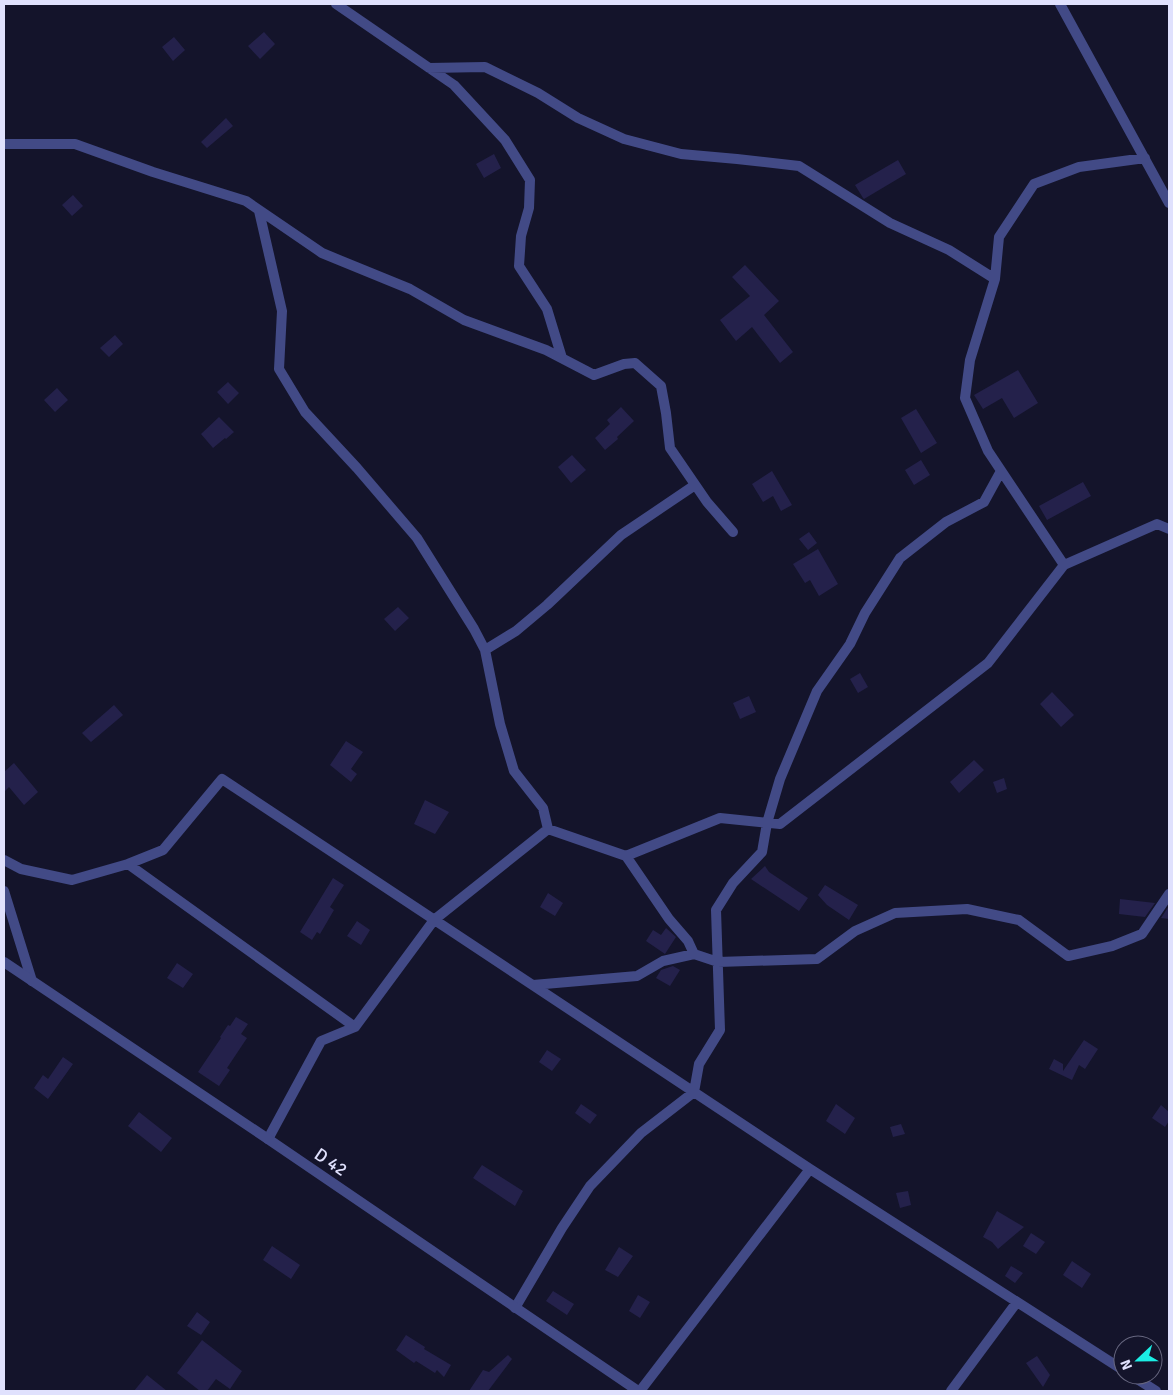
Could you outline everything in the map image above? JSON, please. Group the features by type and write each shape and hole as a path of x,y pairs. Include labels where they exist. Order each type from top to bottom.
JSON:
{"street":[{"path":"336,4 454,85 505,140 530,180 530,208 521,236 519,266 547,309 562,358"},
{"path":"1060,4 1169,203"},
{"path":"429,68 485,67 538,93 578,118 624,139 681,154 737,158 800,166 890,223 949,250 995,279"},
{"path":"4,144 75,144 153,172 246,201 322,254 410,289 464,320 546,350 594,375 624,364 635,364 660,386 666,413 670,448 707,502 733,532"},
{"path":"1064,565 988,451 965,398 970,360 995,279 999,237 1034,184 1079,167 1145,158"},
{"path":"259,211 282,311 279,369 305,412 357,468 417,538 474,629 485,650 500,724 514,770 543,808 548,829"},
{"path":"515,1308 562,1228 590,1186 641,1133 694,1092 699,1064 720,1030 716,910 733,883 762,852 767,823 780,778 817,691 850,644 865,613 900,558 946,522 984,502 1001,471"},
{"path":"485,650 516,631 535,616 621,536 695,485"},
{"path":"626,856 720,818 780,824 988,662 1064,565 1157,524 1169,529"},
{"path":"4,860 20,869 72,880 128,864 163,850 222,779 694,1092 1113,1364"},
{"path":"548,829 626,856 669,919 688,941 694,954"},
{"path":"268,1139 321,1041 355,1027 434,920 548,829"},
{"path":"128,864 355,1027"},
{"path":"4,891 32,981"},
{"path":"532,985 637,976 662,961 694,954 718,962 816,959 854,931 895,913 967,909 1019,920 1068,956 1112,946 1142,934 1169,894"},
{"name":"D 42","path":"4,962 639,1391"},
{"path":"639,1391 810,1168"},
{"path":"951,1391 1017,1302"}],"building":[{"path":"264,32 275,44 260,59 248,46"},
{"path":"174,37 185,50 173,61 162,47"},
{"path":"226,118 233,126 207,148 201,142"},
{"path":"494,154 501,168 484,178 476,164"},
{"path":"898,160 906,174 864,199 855,185"},
{"path":"73,195 83,206 72,216 62,205"},
{"path":"745,265 779,301 764,315 793,352 780,363 752,327 736,341 720,320 750,296 732,277"},
{"path":"115,335 123,344 109,357 100,348"},
{"path":"1018,370 1038,403 1014,418 1002,398 983,409 974,395"},
{"path":"228,382 239,393 228,404 217,392"},
{"path":"57,388 68,400 55,412 44,400"},
{"path":"621,407 634,421 605,450 595,438 610,424 607,420"},
{"path":"916,409 937,443 921,453 901,418"},
{"path":"219,417 234,432 213,448 201,434"},
{"path":"572,455 586,470 571,483 558,467"},
{"path":"921,460 930,475 914,485 905,470"},
{"path":"772,471 792,505 781,511 773,496 763,502 752,484"},
{"path":"1083,482 1091,496 1047,520 1039,506"},
{"path":"809,532 817,543 808,550 799,539"},
{"path":"818,549 838,584 819,596 810,580 805,583 793,564"},
{"path":"398,607 409,618 395,631 384,619"},
{"path":"860,673 868,687 858,693 850,679"},
{"path":"1052,692 1074,715 1061,727 1040,704"},
{"path":"749,696 756,712 740,719 733,703"},
{"path":"114,705 123,715 91,742 82,733"},
{"path":"346,741 363,752 351,769 357,774 351,782 330,765"},
{"path":"974,760 984,770 959,793 950,782"},
{"path":"14,763 38,792 24,805 9,787 4,792 4,772"},
{"path":"1004,778 1007,789 997,793 993,782"},
{"path":"425,800 449,812 435,834 414,824"},
{"path":"765,866 769,872 808,898 799,911 751,879"},
{"path":"333,878 344,885 330,907 334,910 320,934 317,932 312,940 300,932"},
{"path":"825,885 858,905 849,920 827,905 818,895"},
{"path":"548,893 563,903 555,916 540,907"},
{"path":"1120,899 1155,903 1145,917 1119,914"},
{"path":"1169,906 1169,919 1161,918"},
{"path":"357,921 370,930 361,945 347,936"},
{"path":"666,928 676,937 665,954 646,941 653,930 661,935"},
{"path":"177,963 193,974 183,988 167,978"},
{"path":"673,966 680,970 670,986 656,978 661,970"},
{"path":"236,1017 248,1024 241,1034 247,1038 227,1068 230,1070 219,1086 198,1072 228,1025 230,1026"},
{"path":"1084,1040 1098,1049 1085,1069 1079,1065 1072,1080 1049,1069 1054,1059 1063,1064 1063,1071"},
{"path":"547,1050 561,1059 552,1071 539,1062"},
{"path":"63,1057 73,1064 48,1099 34,1088 43,1075 48,1079"},
{"path":"581,1104 597,1115 590,1124 575,1113"},
{"path":"836,1104 855,1118 845,1134 826,1121"},
{"path":"1161,1105 1169,1112 1169,1121 1165,1127 1152,1118"},
{"path":"139,1112 172,1138 161,1152 128,1126"},
{"path":"901,1124 905,1134 893,1137 890,1127"},
{"path":"482,1165 523,1191 515,1206 473,1178"},
{"path":"908,1191 911,1205 900,1208 896,1193"},
{"path":"997,1211 1024,1227 998,1249 992,1242 983,1237"},
{"path":"1031,1233 1045,1242 1036,1254 1023,1246"},
{"path":"272,1246 300,1265 291,1279 263,1260"},
{"path":"619,1247 633,1256 618,1277 605,1270"},
{"path":"1072,1261 1091,1274 1082,1288 1063,1275"},
{"path":"1011,1266 1023,1273 1015,1283 1005,1276"},
{"path":"553,1291 574,1304 567,1315 546,1301"},
{"path":"638,1295 650,1302 640,1318 629,1311"},
{"path":"197,1312 210,1322 201,1335 187,1326"},
{"path":"406,1335 425,1347 424,1349 451,1365 444,1377 437,1370 435,1373 416,1361 414,1363 396,1350"},
{"path":"202,1340 242,1371 230,1389 216,1379 207,1391 200,1391 177,1373"},
{"path":"508,1355 512,1359 488,1391 469,1391 483,1370 489,1372"},
{"path":"1037,1356 1050,1375 1043,1387 1026,1363"},
{"path":"147,1375 167,1391 134,1391"}]}
